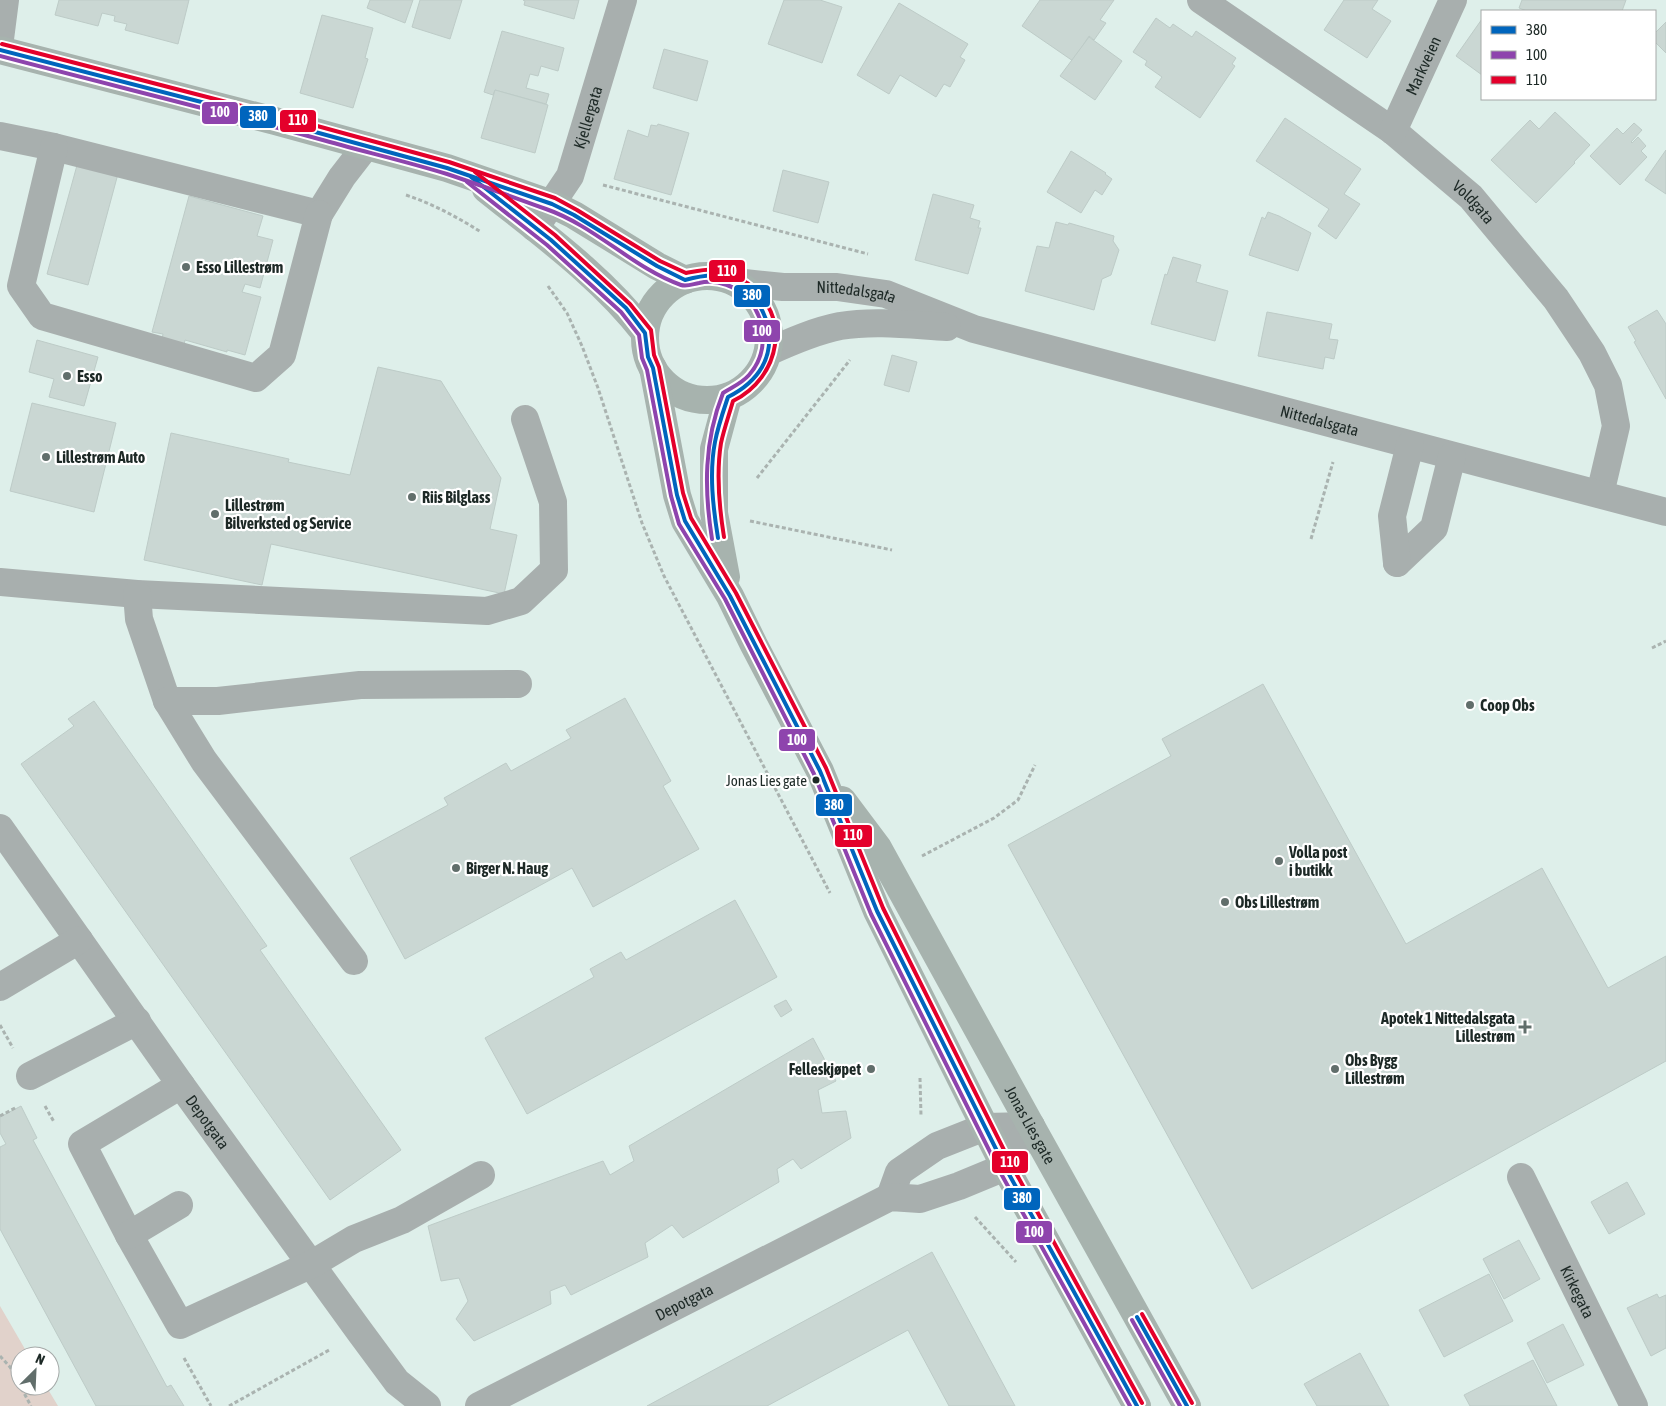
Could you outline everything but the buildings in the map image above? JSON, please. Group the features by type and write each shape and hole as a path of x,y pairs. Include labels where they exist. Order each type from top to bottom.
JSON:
{"main road":[{"path":"0,50 447,168 552,204 685,280"},
{"path":"471,177 608,290 626,308 645,333"},
{"path":"702,276 719,276 734,282 752,294 764,311 769,331 768,352 763,366 754,379 742,390 728,396 711,400 694,398 678,393 664,382 648,357 645,333 649,316 657,301 670,288 685,280 702,276"},
{"name":"Jonas Lies gate","path":"654,368 677,495 685,520 730,596 820,771 877,911 1005,1167 1138,1406"},
{"name":"Jonas Lies gate","path":"728,396 714,449 714,514 730,596"},
{"name":"Jonas Lies gate","path":"820,771 878,848 1187,1406"}],"street":[{"path":"0,39 4,0"},
{"name":"Kjellergata","path":"535,228 570,176 623,0"},
{"name":"Voldgata","path":"1200,0 1393,131 1471,197 1556,299 1592,353 1608,385 1616,426 1600,494"},
{"name":"Markveien","path":"1393,131 1453,0"},
{"path":"0,136 54,147 319,214"},
{"path":"54,147 21,286 42,316 256,378 282,355 319,214 342,177 366,146"},
{"name":"Nittedalsgata","path":"734,282 790,288 837,287 886,294 974,329 1666,512"},
{"name":"Nittedalsgata","path":"768,352 800,338 841,326 881,323 974,329"},
{"path":"0,582 137,594 487,611 521,601 554,570 553,502 525,419"},
{"path":"1410,445 1392,516 1397,564 1434,528 1452,456"},
{"path":"137,594 139,619 167,701 204,761 354,961"},
{"path":"167,701 218,701 360,685 518,684"},
{"name":"Depotgata","path":"0,828 181,1085 360,1332 397,1382 426,1406"},
{"path":"0,987 78,940"},
{"path":"30,1076 136,1021"},
{"path":"181,1085 82,1144 129,1234 180,1325 312,1264 354,1239 402,1220 481,1175"},
{"path":"1031,1126 1005,1167 959,1186 920,1199 890,1197 899,1172 938,1146 985,1127 1031,1126"},
{"name":"Kirkegata","path":"1521,1177 1634,1406"},
{"name":"Depotgata","path":"479,1406 890,1197"},
{"path":"129,1234 179,1205"}],"path":[{"path":"596,183 873,256"},
{"path":"398,192 424,201 454,215 489,236"},
{"path":"542,281 549,287 567,313 582,346 598,388 639,515 664,576 830,894"},
{"path":"758,478 849,361 855,357"},
{"path":"1324,460 1342,464"},
{"path":"1311,539 1333,462"},
{"path":"744,519 892,550"},
{"path":"1652,648 1666,641"},
{"path":"919,857 994,818 1018,800 1036,765"},
{"path":"919,1072 921,1115"},
{"path":"230,1406 360,1332"},
{"path":"0,1356 10,1367 31,1406"}],"shaded area":[{"path":"0,1306 23,1346 10,1346 10,1396 52,1396 58,1406 0,1406"}],"transit line":[{"name":"110","path":"2,44 277,115 449,162 555,198 660,261 686,273 716,269 734,275 747,283 762,296 771,312 775,328 775,345 770,362 761,377 749,391 733,401 721,443 718,478 724,537"},
{"name":"380","path":"0,50 275,121 447,168 552,204 574,215 657,266 685,280 715,275 733,281 745,289 763,311 769,339 762,367 747,385 728,397 718,430 713,454 712,478 718,538"},
{"name":"100","path":"0,56 279,128 447,174 564,216 663,278 688,286 706,282 720,283 739,291 755,308 762,327 762,348 760,357 749,375 743,381 723,393 712,429 707,465 709,520 712,539"},
{"name":"110","path":"475,172 555,235 630,304 651,330 654,355 659,367 683,493 691,518 736,593 826,768 883,908 1011,1164 1142,1403"},
{"name":"380","path":"471,177 551,240 626,308 645,333 648,357 653,368 677,495 685,521 730,596 820,771 877,911 1005,1167 1137,1406"},
{"name":"100","path":"467,182 547,245 621,312 639,335 642,358 647,370 671,496 679,524 725,599 814,774 871,914 999,1170 1130,1406"},
{"name":"110","path":"1142,1314 1192,1403"},
{"name":"380","path":"1137,1317 1187,1406"},
{"name":"100","path":"1132,1320 1180,1406"}],"place":[{"name":"Esso Lillestrøm","path":"186,267"},
{"name":"Esso","path":"67,376"},
{"name":"Lillestrøm Auto","path":"46,457"},
{"name":"Riis Bilglass","path":"412,497"},
{"name":"Lillestrøm Bilverksted og Service","path":"215,514"},
{"name":"Coop Obs","path":"1470,705"},
{"name":"Jonas Lies gate","path":"816,780"},
{"name":"Volla post i butikk","path":"1279,861"},
{"name":"Birger N. Haug","path":"456,868"},
{"name":"Obs Lillestrøm","path":"1225,902"},
{"name":"Apotek 1 Nittedalsgata Lillestrøm","path":"1525,1027"},
{"name":"Felleskjøpet","path":"871,1069"},
{"name":"Obs Bygg Lillestrøm","path":"1335,1069"}]}
